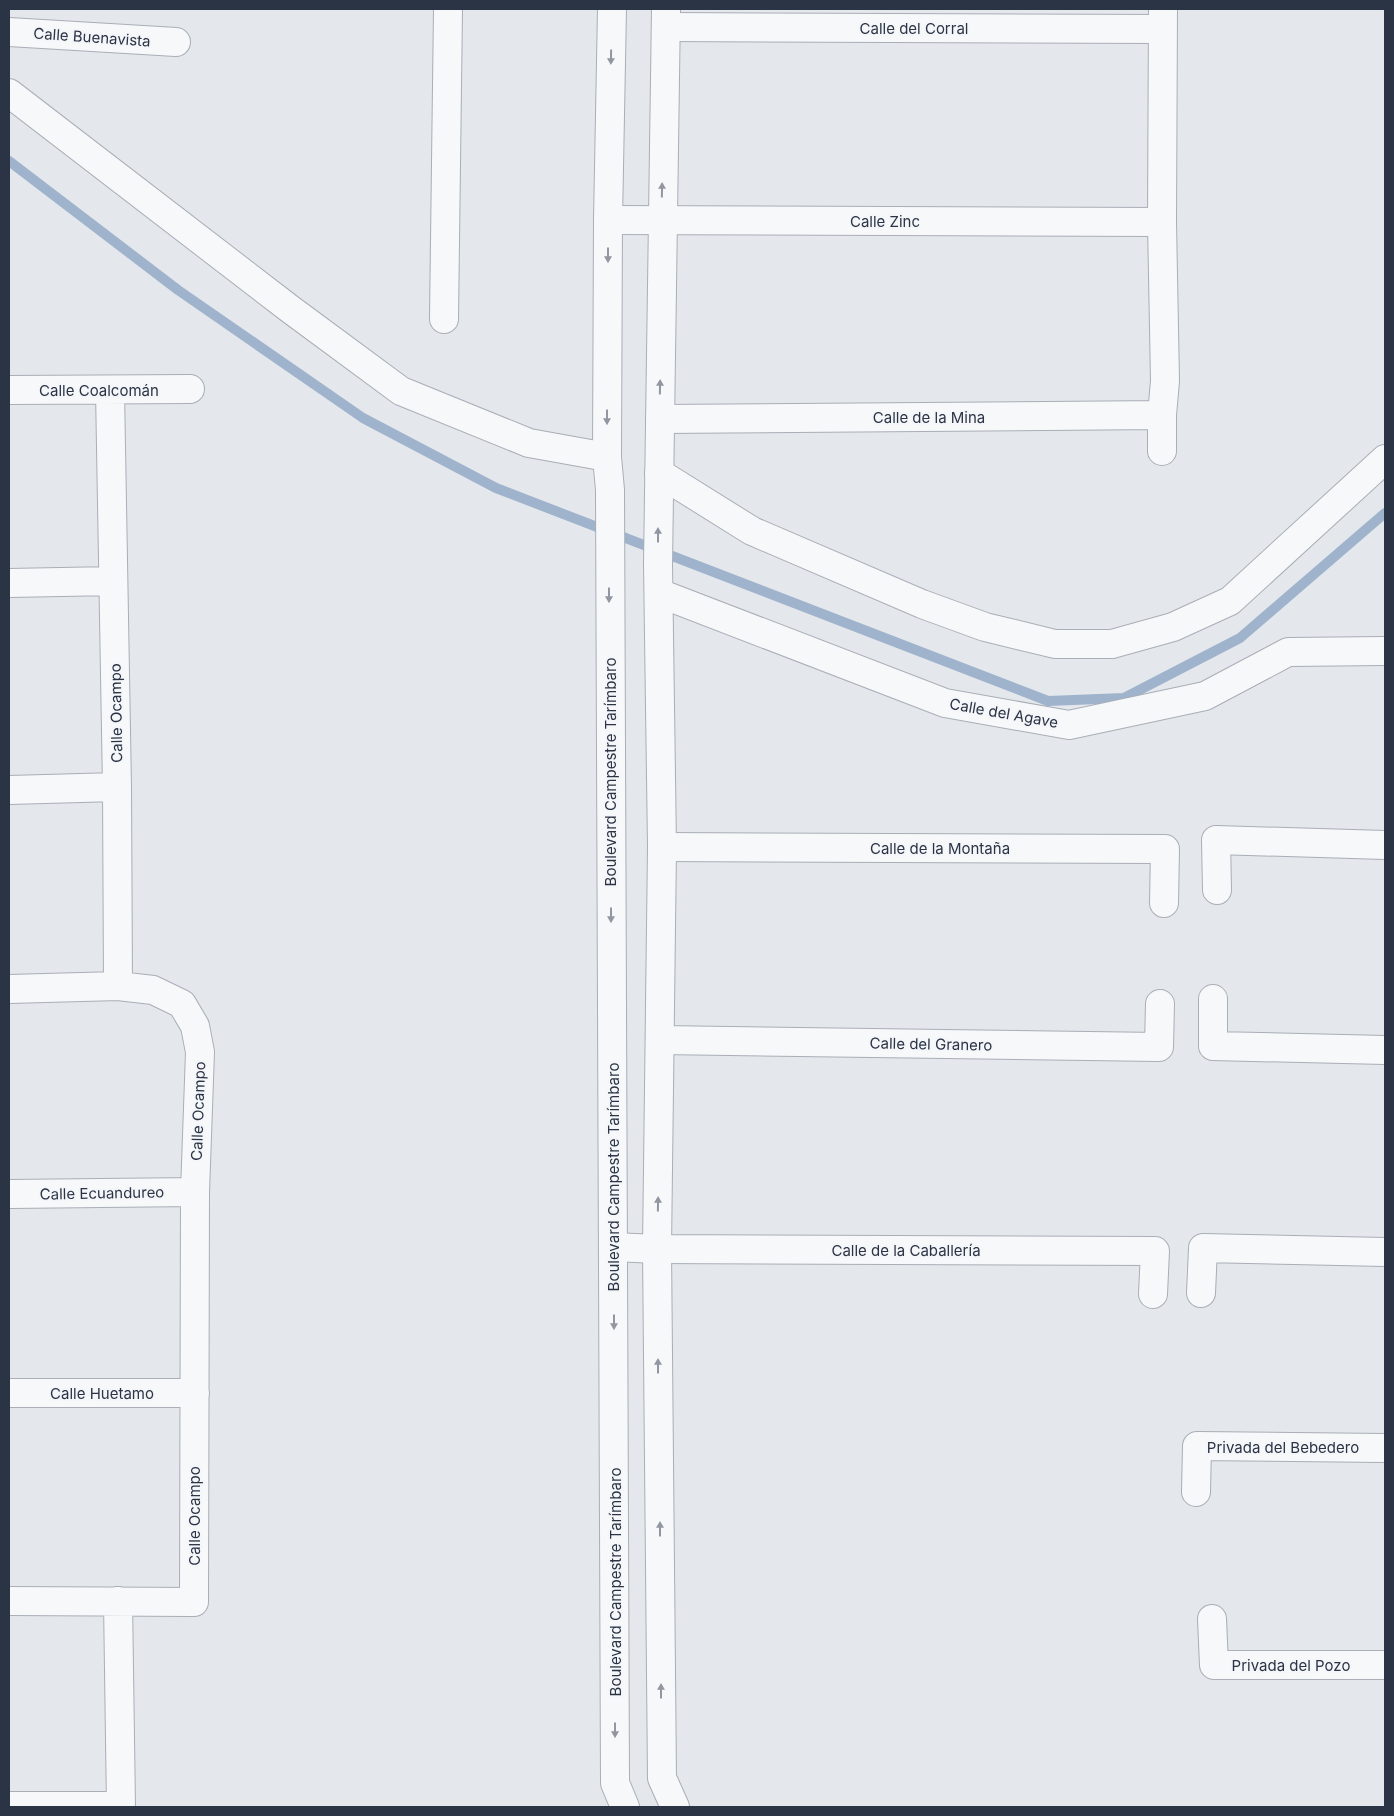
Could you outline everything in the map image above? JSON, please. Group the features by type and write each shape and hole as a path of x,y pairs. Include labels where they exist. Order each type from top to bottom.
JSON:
{"street":[{"path":"444,319 448,9"},
{"name":"Boulevard Campestre Tarímbaro","path":"612,9 608,220 607,457 610,490 615,1783 625,1807"},
{"path":"666,18 658,506 662,847 657,1249 662,1778 675,1807"},
{"name":"Calle del Corral","path":"666,18 1163,19"},
{"path":"1162,451 1162,415 1165,380 1162,222 1163,19"},
{"name":"Calle Buenavista","path":"9,32 176,42"},
{"path":"9,93 290,309 401,391 529,443 607,457"},
{"name":"Calle Zinc","path":"608,220 1162,222"},
{"name":"Calle Coalcomán","path":"9,390 190,389"},
{"name":"Calle Ocampo","path":"110,390 117,787 118,986 153,990 182,1004 195,1026 200,1052 195,1192 194,1602 118,1601"},
{"name":"Calle de la Mina","path":"660,419 1162,415"},
{"path":"659,472 752,532 922,604 985,627 1055,644 1112,644 1173,627 1230,600 1385,459"},
{"path":"9,583 113,581"},
{"name":"Calle del Agave","path":"660,594 945,703 1069,725 1205,696 1288,652 1385,651"},
{"path":"9,790 117,787"},
{"path":"1217,890 1216,840 1385,845"},
{"name":"Calle de la Montaña","path":"662,847 1165,849 1164,903"},
{"path":"9,988 118,986"},
{"path":"1213,999 1214,1046 1385,1050"},
{"name":"Calle del Granero","path":"660,1040 1159,1047 1160,1004"},
{"name":"Calle Ecuandureo","path":"9,1194 195,1192"},
{"name":"Calle de la Caballería","path":"614,1247 657,1249 1155,1251 1153,1294"},
{"path":"1201,1293 1203,1248 1385,1252"},
{"name":"Calle Huetamo","path":"9,1393 195,1393"},
{"name":"Privada del Bebedero","path":"1196,1492 1197,1446 1385,1448"},
{"path":"9,1601 118,1601 121,1807 9,1806"},
{"name":"Privada del Pozo","path":"1212,1619 1214,1665 1385,1665"}],"waterway":[{"path":"9,161 178,290 363,418 496,488 1048,701 1124,698 1240,638 1385,513"}]}
